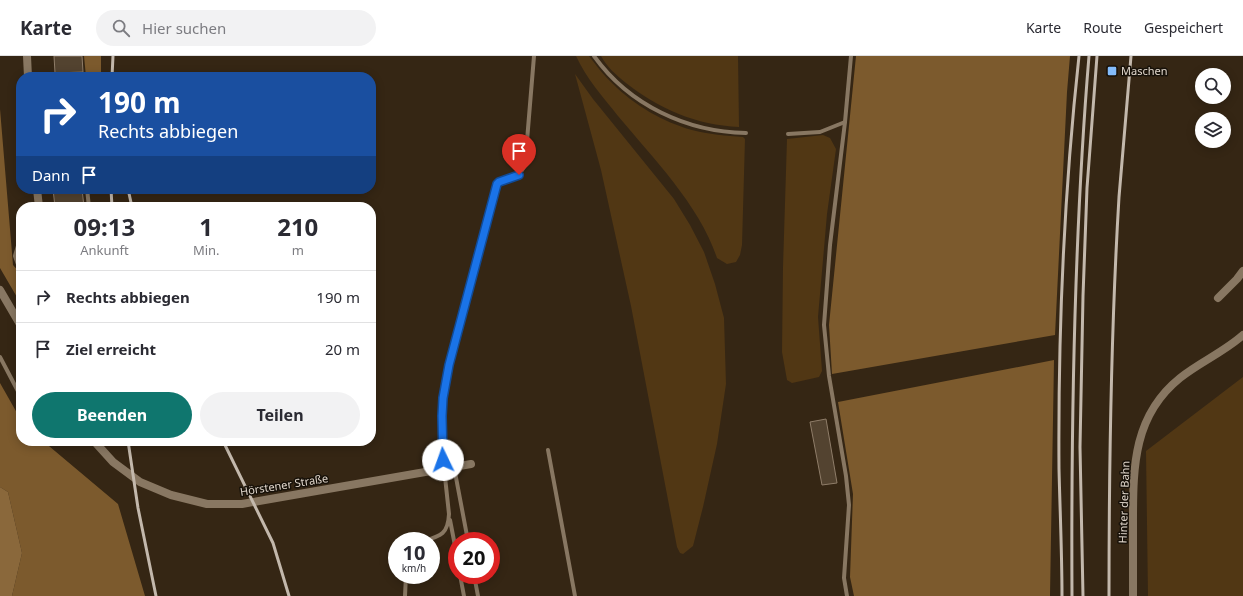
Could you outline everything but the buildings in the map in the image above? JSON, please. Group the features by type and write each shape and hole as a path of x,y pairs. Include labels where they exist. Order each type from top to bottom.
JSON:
{"street":[{"path":"27,56 28,72"},
{"path":"1218,298 1243,271"},
{"path":"0,290 16,317"},
{"name":"Hinter der Bahn","path":"1133,596 1133,482 1137,449 1147,420 1161,397 1180,378 1230,346 1243,335"},
{"name":"Hörstener Straße","path":"99,446 113,462 140,482 171,495 207,504 242,504 471,464"}],"lane":[{"path":"452,532 442,449 442,416 447,378 453,347 496,186 499,182 519,175 525,165 534,56"},
{"path":"594,56 606,71 622,86 646,104 660,112 691,125 726,132 746,133"},
{"path":"847,596 844,578 849,505 846,476 828,376 824,325 830,245 845,122 851,56"},
{"path":"788,134 820,132 845,122"},
{"path":"0,357 16,387"},
{"path":"548,450 575,596"},
{"path":"454,467 466,532"},
{"path":"440,535 446,529 449,521 449,514"},
{"path":"405,596 406,584"},
{"path":"462,584 464,596"},
{"path":"476,584 478,596"}],"shaded area":[{"path":"84,56 101,56 101,72 86,72"},
{"path":"576,56 589,56 606,78 621,92 640,106 670,122 681,127 704,133 743,137 745,139 742,245 740,255 736,262 727,264 717,258 699,220 687,201 595,87"},
{"path":"601,56 738,56 739,127 708,123 665,108 626,83 612,71"},
{"path":"856,56 1070,56 1055,335 832,374 829,325"},
{"path":"575,74 593,99 674,199 690,225 704,252 715,284 724,318 726,384 717,444 693,546 683,554 680,553 677,547 631,306 601,170"},
{"path":"0,109 13,265 16,268 16,295 0,268"},
{"path":"823,135 830,138 836,149 827,214 818,317 822,371 819,377 792,383 787,380 782,352 787,139"},
{"path":"1054,360 1050,596 854,596 850,577 853,494 838,402"},
{"path":"1243,377 1243,596 1148,596 1146,451"},
{"path":"0,383 16,411 16,446 49,446 118,504 145,596 12,596 22,553 8,492 0,487"},
{"path":"0,487 8,492 22,553 12,596 0,596"}],"railway":[{"path":"112,72 113,56"},
{"path":"1062,596 1059,469 1061,314 1069,159 1079,56"},
{"path":"1072,596 1074,326 1080,191 1089,56"},
{"path":"1083,596 1080,447 1083,296 1087,188 1097,56"},
{"path":"1109,596 1110,446 1114,297 1119,197 1131,56"},
{"path":"111,194 112,202"},
{"path":"129,194 131,202"},
{"path":"129,446 138,508 156,596"},
{"path":"225,446 273,543 289,596"}],"place":[{"name":"Maschen","path":"1112,71"}],"route":[{"path":"443,460 441,436 443,398 453,347 486,222 497,184 519,175"}]}
